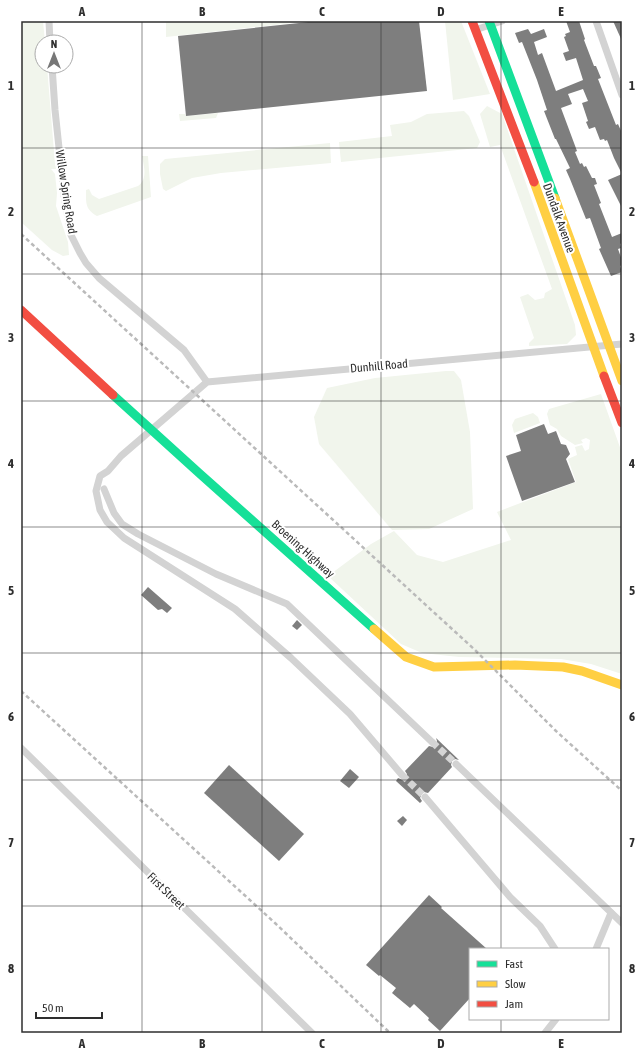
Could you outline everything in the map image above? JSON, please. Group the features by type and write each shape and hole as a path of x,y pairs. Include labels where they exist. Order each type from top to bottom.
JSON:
{"main road":[{"name":"Dundalk Avenue","path":"489,23 515,88 622,381"},
{"name":"Dundalk Avenue","path":"474,25 536,189 592,346 622,423"},
{"name":"Broening Highway","path":"21,310 152,430 406,657 434,667 515,665 563,667 622,685"}],"street":[{"path":"49,21 50,34"},
{"path":"474,25 502,21"},
{"path":"596,21 622,95"},
{"name":"Willow Spring Road","path":"53,74 64,195 71,235 80,253 86,263 99,278 184,350 208,382"},
{"name":"Dunhill Road","path":"208,382 622,344"},
{"path":"208,382 121,456 108,471 100,476 96,491 100,510 107,522 124,538 235,609 291,658 350,714 402,775"},
{"path":"104,489 114,513 122,524 138,534 216,574 287,604 432,742"},
{"name":"First Street","path":"21,748 312,1033"},
{"path":"456,764 622,923"},
{"path":"425,797 510,897 540,926 554,948"},
{"path":"596,948 611,913"},
{"path":"544,1033 548,1020"},
{"path":"544,1033 555,1020"}],"shaded area":[{"path":"21,21 43,21 44,34 34,34 34,74 48,74 56,169 51,169 55,174 57,193 56,206 68,242 69,255 63,256 52,250 21,222"},
{"path":"166,21 311,21 166,37"},
{"path":"445,21 461,21 490,94 453,100"},
{"path":"487,106 502,114 575,325 576,335 567,344 529,346 529,343 534,338 520,297 528,294 535,300 544,298 545,293 552,289 500,145 490,147 480,114"},
{"path":"464,111 469,116 480,142 477,148 341,162 339,142 392,136 390,125 411,122 427,114"},
{"path":"218,113 216,118 180,121 179,114 185,114 186,116"},
{"path":"330,143 331,163 221,173 192,178 166,191 163,189 160,164 165,159"},
{"path":"142,156 148,156 151,197 97,216 90,211 87,205 86,190 89,189 92,195 99,199 138,186 141,183 144,176"},
{"path":"454,371 461,380 470,432 473,509 429,529 392,530 319,444 314,417 327,388 375,378"},
{"path":"601,394 622,453 622,570 620,577 622,588 622,674 591,664 561,659 459,657 422,653 401,644 328,576 371,544 394,531 417,555 443,562 511,540 497,512 576,482 568,459 577,455 575,447 582,445 585,451 589,449 590,440 586,438 581,440 583,443 575,445 561,436 557,429 550,425 547,414 549,409"},
{"path":"533,413 538,417 540,423 514,433 512,425 515,419"}],"building":[{"path":"318,21 419,21 427,91 186,116 178,36"},
{"path":"566,21 579,21 585,39 584,40 594,66 596,66 601,78 598,79 616,125 618,124 622,133 622,174 607,140 600,140 595,127 589,129 582,103 588,101 583,89 568,94 572,104 561,108 577,151 575,152 580,164 582,163 584,167 586,166 592,178 595,178 597,184 594,185 601,203 599,204 612,237 622,233 622,243 620,244 621,248 618,249 622,260 622,265 620,266 622,272 611,276 599,249 601,248 590,218 586,219 566,170 570,168 555,139 544,111 547,110 522,42 519,43 515,33 528,29 531,34 544,29 547,37 534,42 538,55 542,53 556,91 583,80 576,58 566,61 563,53 569,51 564,37 566,36 565,34 570,32"},
{"path":"613,21 622,21 622,41"},
{"path":"622,174 622,208 608,180"},
{"path":"544,424 548,434 556,431 561,444 566,445 570,454 566,459 575,482 522,501 506,456 521,451 516,435"},
{"path":"148,587 172,608 167,613 162,609 158,610 141,595"},
{"path":"297,620 302,625 297,630 292,626"},
{"path":"436,738 459,760 455,759 452,761 452,767 428,793 422,793 420,798 422,801 420,803 396,781 398,778 403,780 406,779 407,774 405,771 429,746 433,747 436,745"},
{"path":"229,765 304,834 279,861 204,793"},
{"path":"350,769 359,777 349,788 340,781"},
{"path":"403,816 407,820 402,826 397,821"},
{"path":"429,895 442,907 441,908 486,948 469,948 469,999 440,1031 414,1004 410,1008 392,993 396,988 366,965"}],"tunnel":[{"path":"432,742 456,764"},
{"path":"402,775 425,797"}],"railway":[{"path":"21,234 475,650 556,731 622,791"},
{"path":"21,691 275,923 390,1033"}],"traffic: fast":[{"path":"489,21 555,198"},
{"path":"113,395 374,629"}],"traffic: slow":[{"path":"534,182 604,376"},
{"path":"555,198 622,381"},
{"path":"374,629 406,657 434,667 515,665 563,667 582,671 622,685"}],"traffic: jam":[{"path":"472,21 534,182"},
{"path":"21,310 113,395"},
{"path":"604,376 622,423"}]}
